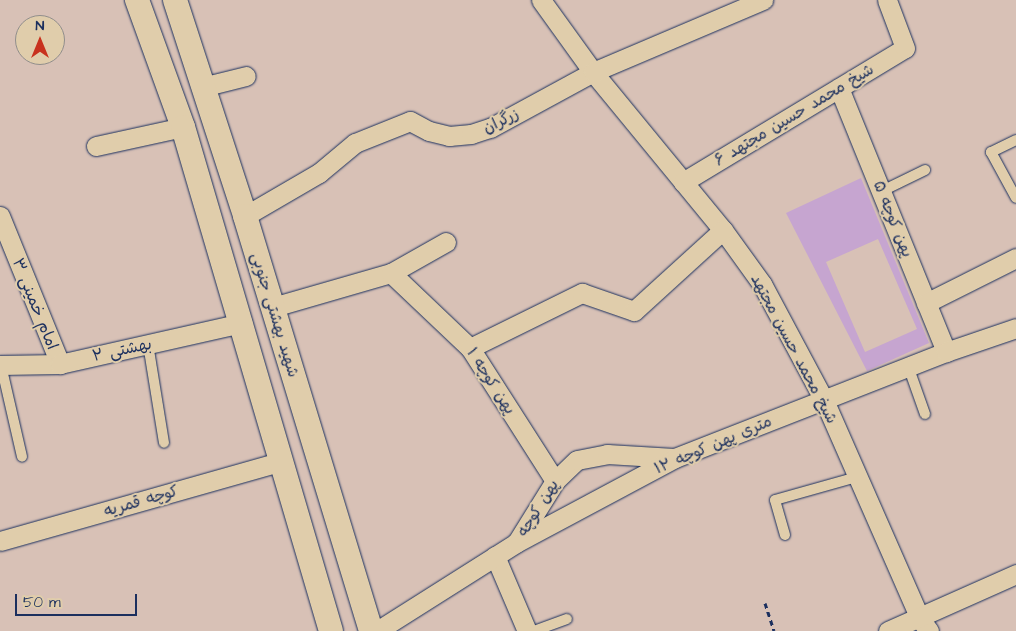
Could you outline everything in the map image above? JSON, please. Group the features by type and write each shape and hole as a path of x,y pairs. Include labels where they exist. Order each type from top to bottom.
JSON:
{"street":[{"name":"شهید بهشتی جنوبی","path":"138,0 183,127 331,631"},
{"name":"شهید بهشتی جنوبی","path":"175,0 245,216 371,631"},
{"name":"شیخ محمد حسین مجتهد","path":"541,0 593,72 723,230 762,284 824,400 925,625"},
{"name":"زرگران","path":"245,216 319,173 355,143 410,121 429,131 449,136 470,134 490,128 593,72 763,0"},
{"name":"شیخ محمد حسین مجتهد ۶","path":"683,182 905,48 887,0"},
{"path":"202,87 246,76"},
{"name":"پهن کوچه ۵","path":"839,88 946,352"},
{"path":"96,146 183,127"},
{"name":"امام خمینی ۳","path":"0,216 60,364"},
{"path":"470,348 582,293 634,311 723,230"},
{"path":"273,307 390,273 446,242"},
{"path":"926,303 1016,258"},
{"name":"پهن کوچه ۱","path":"390,273 470,348 555,481"},
{"name":"بهشتی ۲","path":"1,365 60,364 242,323"},
{"name":"۱۲ متری پهن کوچه","path":"377,631 516,543 675,458 908,366 1016,328"},
{"name":"پهن کوچه","path":"516,543 564,469 592,455 675,458"},
{"name":"کوچه قمریه","path":"0,541 282,462"},
{"path":"496,556 527,631"},
{"path":"888,631 925,625 1016,574"}],"lane":[{"path":"1016,140 991,152 1016,198"},
{"path":"882,191 926,170"},
{"path":"148,344 164,442"},
{"path":"1,365 22,457"},
{"path":"908,366 926,414"},
{"path":"786,535 775,500 858,477"},
{"path":"534,631 567,619"}],"path":[{"path":"765,602 774,631"}],"building":[{"path":"861,178 929,343 867,371 786,213","holes":["878,239 917,329 865,352 826,262"]}]}
